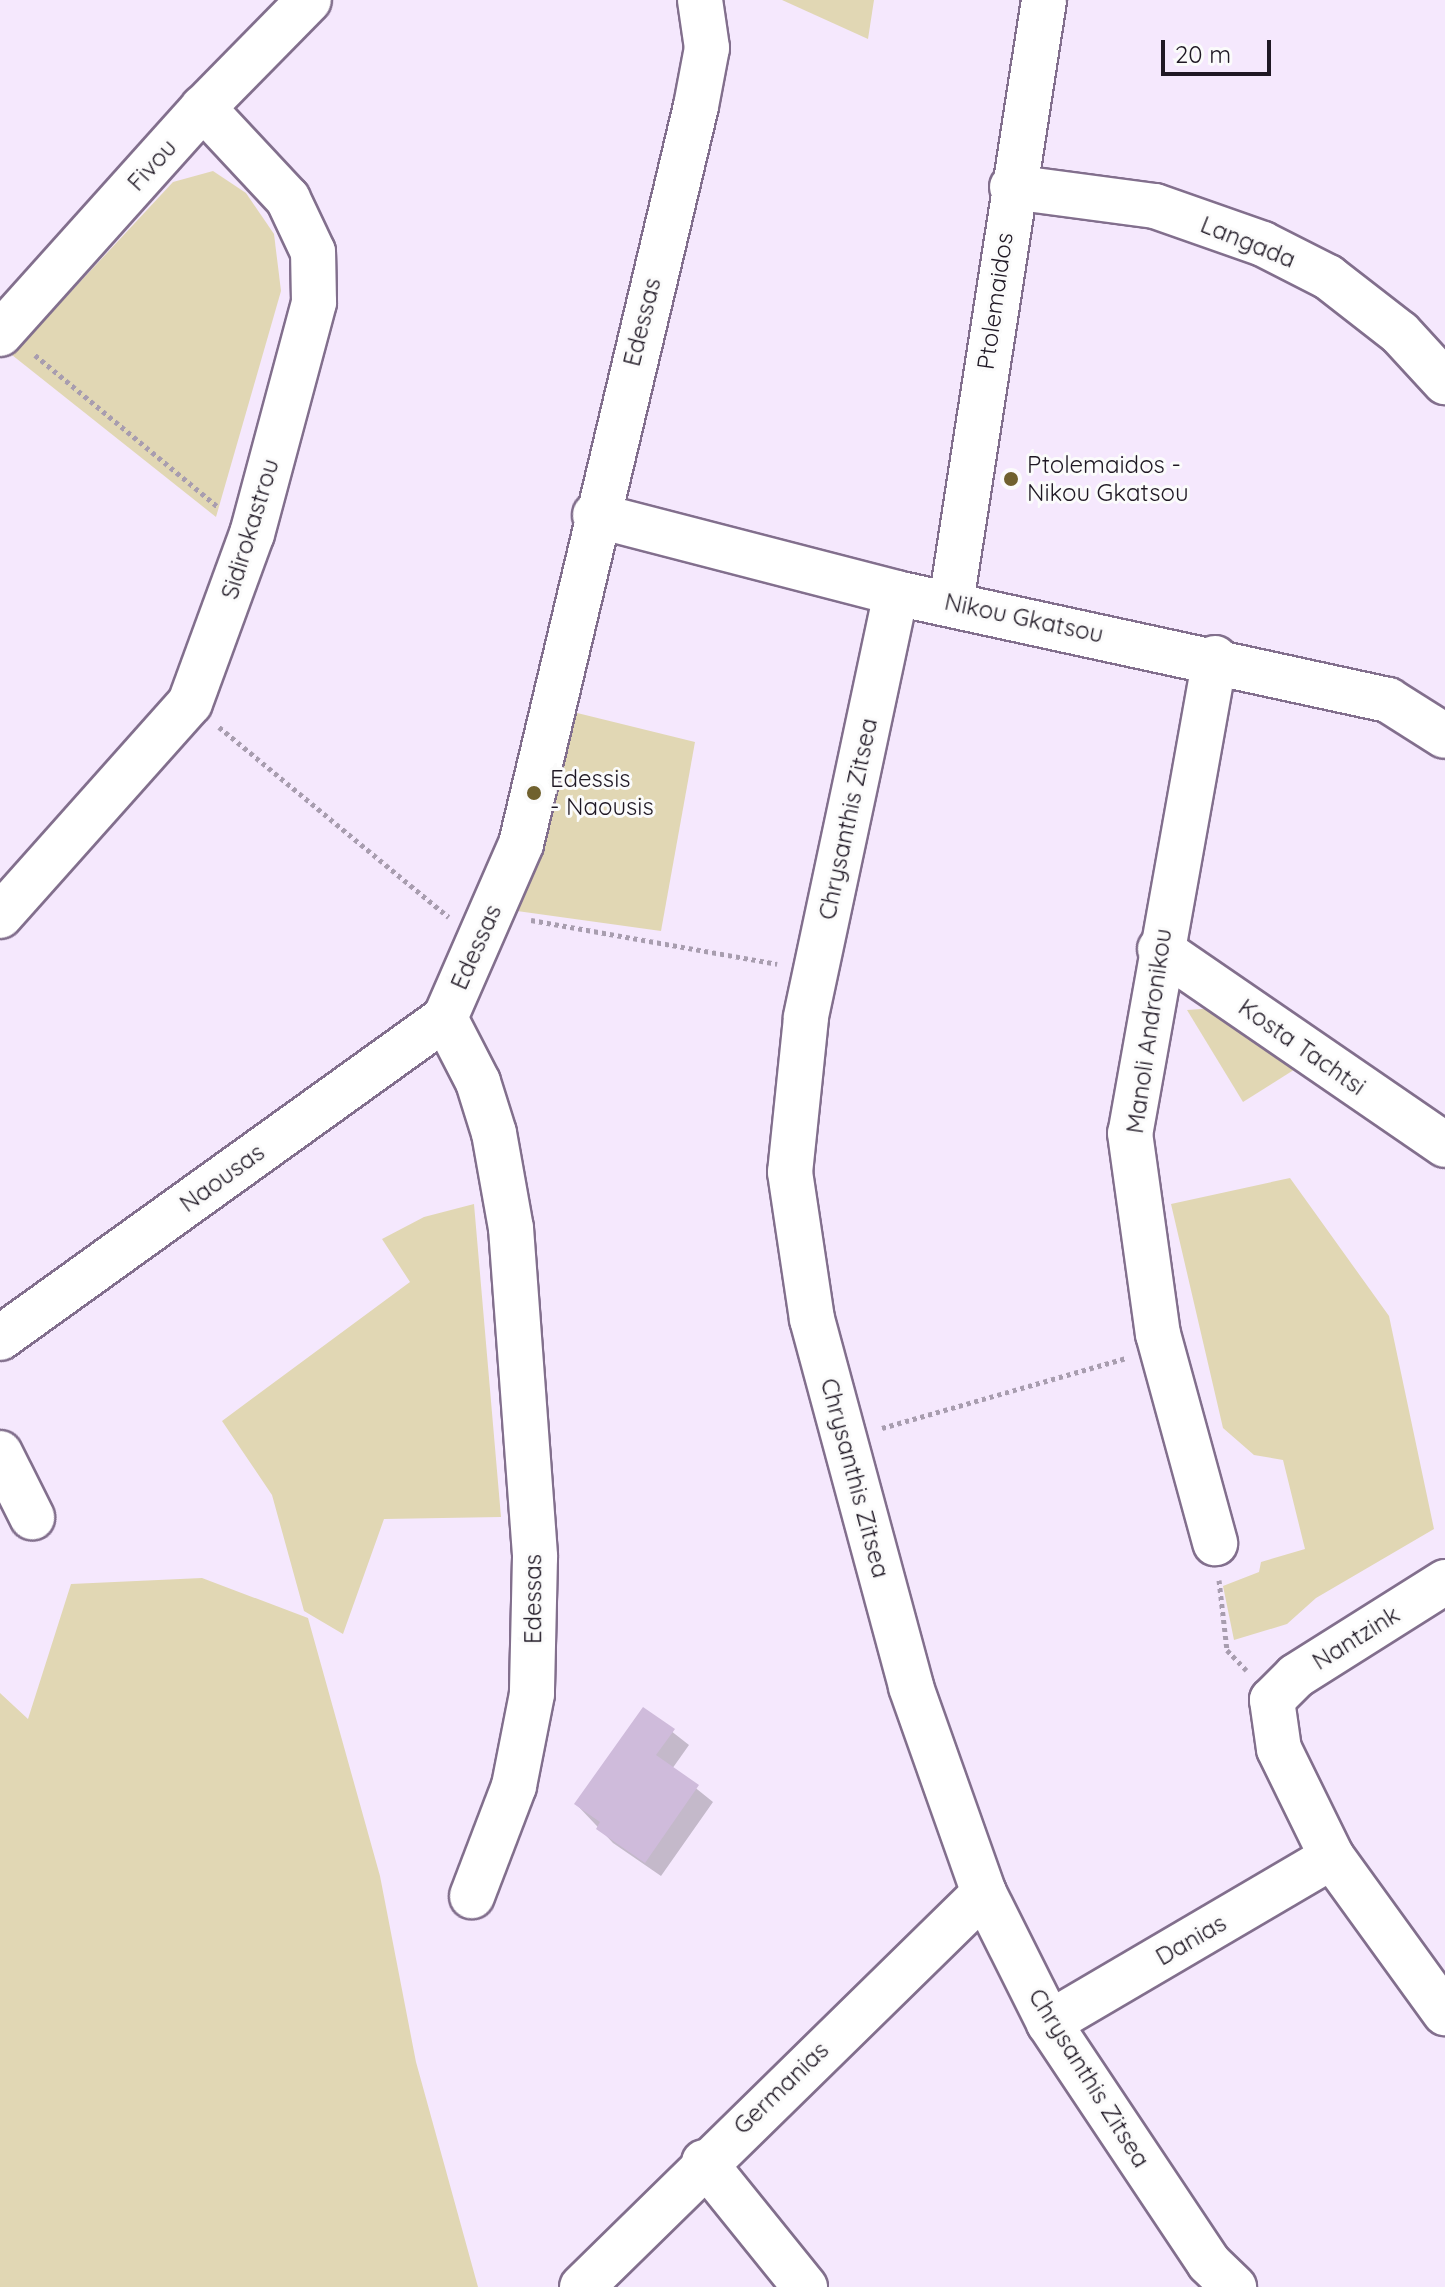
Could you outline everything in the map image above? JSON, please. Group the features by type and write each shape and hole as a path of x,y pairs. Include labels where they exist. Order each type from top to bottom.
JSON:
{"street":[{"name":"Fivou","path":"2,332 203,108 309,0"},
{"name":"Edessas","path":"472,1896 514,1786 532,1694 535,1557 511,1228 494,1133 478,1082 445,1018 521,844 595,515 705,62 700,0"},
{"name":"Ptolemaidos","path":"951,603 1012,187 1044,0"},
{"name":"Sidirokastrou","path":"5,902 190,703 252,534 314,302 313,252 288,199 203,108"},
{"name":"Langada","path":"1012,187 1155,206 1263,244 1328,277 1400,333 1445,382"},
{"name":"Nikou Gkatsou","path":"595,515 896,593 1215,658 1388,700 1445,736"},
{"name":"Chrysanthis Zitsea","path":"896,593 816,971 790,1172 812,1319 911,1687 984,1893 1049,2023 1209,2263 1234,2287"},
{"name":"Manoli Andronikou","path":"1215,658 1160,949 1130,1133 1162,1348 1215,1543"},
{"name":"Kosta Tachtsi","path":"1160,949 1445,1145"},
{"name":"Naousas","path":"0,1338 445,1018"},
{"path":"0,1453 32,1517"},
{"name":"Nantzink","path":"1272,1700 1296,1676 1445,1582"},
{"path":"1272,1700 1279,1749 1332,1857 1445,2013"},
{"name":"Danias","path":"1049,2023 1332,1857"},
{"name":"Germanias","path":"582,2287 704,2162 984,1893"},
{"path":"704,2162 805,2287"}],"path":[{"path":"2,332 252,534"},
{"path":"190,703 485,927 816,971"},
{"path":"844,1438 1162,1348"},
{"path":"1215,1543 1227,1650 1272,1700"}],"shaded area":[{"path":"782,0 874,0 868,39"},
{"path":"213,171 246,193 274,234 281,291 216,517 12,355 173,182"},
{"path":"565,710 695,742 661,931 517,911"},
{"path":"1216,1008 1300,1066 1243,1102 1187,1010"},
{"path":"1290,1178 1389,1316 1434,1529 1316,1598 1287,1624 1234,1640 1223,1586 1259,1572 1261,1562 1305,1549 1283,1460 1254,1455 1223,1428 1171,1204"},
{"path":"474,1204 501,1517 384,1519 343,1634 304,1611 272,1495 222,1421 410,1282 382,1239 424,1217"},
{"path":"202,1578 308,1618 380,1876 416,2062 478,2287 0,2287 0,1693 28,1719 71,1584"}],"building":[{"path":"643,1707 675,1729 656,1755 699,1785 645,1863 596,1829 600,1822 574,1804"}],"place":[{"name":"Ptolemaidos - Nikou Gkatsou","path":"1011,479"},
{"name":"Edessis - Naousis","path":"534,793"}]}
